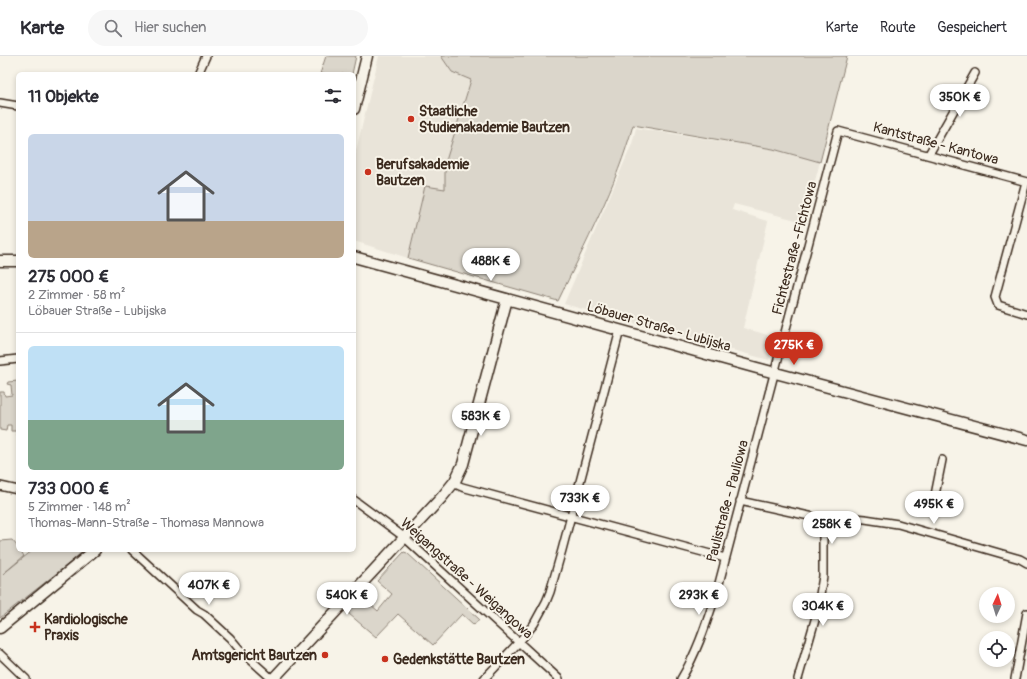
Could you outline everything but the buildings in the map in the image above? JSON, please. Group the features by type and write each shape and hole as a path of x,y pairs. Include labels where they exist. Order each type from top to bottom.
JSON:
{"main road":[{"path":"356,101 368,56"},
{"name":"Löbauer Straße - Lubijska","path":"356,258 507,298 774,373 1027,440"},
{"path":"0,261 16,262"},
{"path":"272,679 454,483 463,464 507,298"},
{"path":"0,628 92,552"}],"street":[{"path":"199,72 206,56"},
{"path":"929,154 975,73"},
{"path":"0,103 16,106"},
{"name":"Kantstraße - Kantowa","path":"838,131 929,154 1027,182"},
{"name":"Fichtestraße -Fichtowa","path":"774,373 838,131"},
{"path":"1027,182 995,297 998,305 1027,314"},
{"path":"484,679 534,624 546,602 562,550 620,330"},
{"path":"0,361 16,359"},
{"name":"Paulistraße - Pauliowa","path":"681,679 691,662 705,628 774,373"},
{"path":"935,495 942,460"},
{"path":"454,483 462,487 571,515 725,558"},
{"path":"0,486 16,490"},
{"path":"740,501 823,520 830,516 858,518 898,524 1020,559 1027,563"},
{"name":"Weigangstraße - Weigangowa","path":"356,502 404,538 559,679"},
{"path":"798,679 817,613 823,576 823,520"},
{"path":"134,552 197,610 204,614 272,679"},
{"path":"1015,679 1027,613"},
{"path":"0,654 26,679"}],"shaded area":[{"path":"326,56 356,56 352,72 321,72"},
{"name":"Staatliche Studienakademie Bautzen","path":"379,56 441,56 452,72 471,79 445,164 445,189 425,186 408,258 356,242 356,151"},
{"path":"441,56 847,56 820,162 773,149 633,125 609,192 558,301 408,258 425,186 445,189 445,164 471,80 452,72"},
{"path":"636,128 773,149 820,162 804,222 734,204 732,210 768,221 743,328 775,337 769,360 564,304 632,144"},
{"path":"16,381 16,431 11,431 11,425 7,425 6,431 0,430 0,392 4,392 5,396 12,395 11,385 7,384 8,382"},
{"path":"12,540 16,545 16,552 21,552 24,556 3,574 30,552 82,552 0,618 0,541"},
{"path":"404,552 407,553 479,619 474,625 462,614 433,645 398,614 376,637 349,614 348,612 362,597 378,611 392,594 377,581"}],"place":[{"name":"Staatliche Studienakademie Bautzen","path":"411,119"},
{"name":"Berufsakademie Bautzen","path":"368,172"},
{"name":"Kardiologische Praxis","path":"35,627"},
{"name":"Amtsgericht Bautzen","path":"325,655"},
{"name":"Gedenkstätte Bautzen","path":"385,659"}]}
